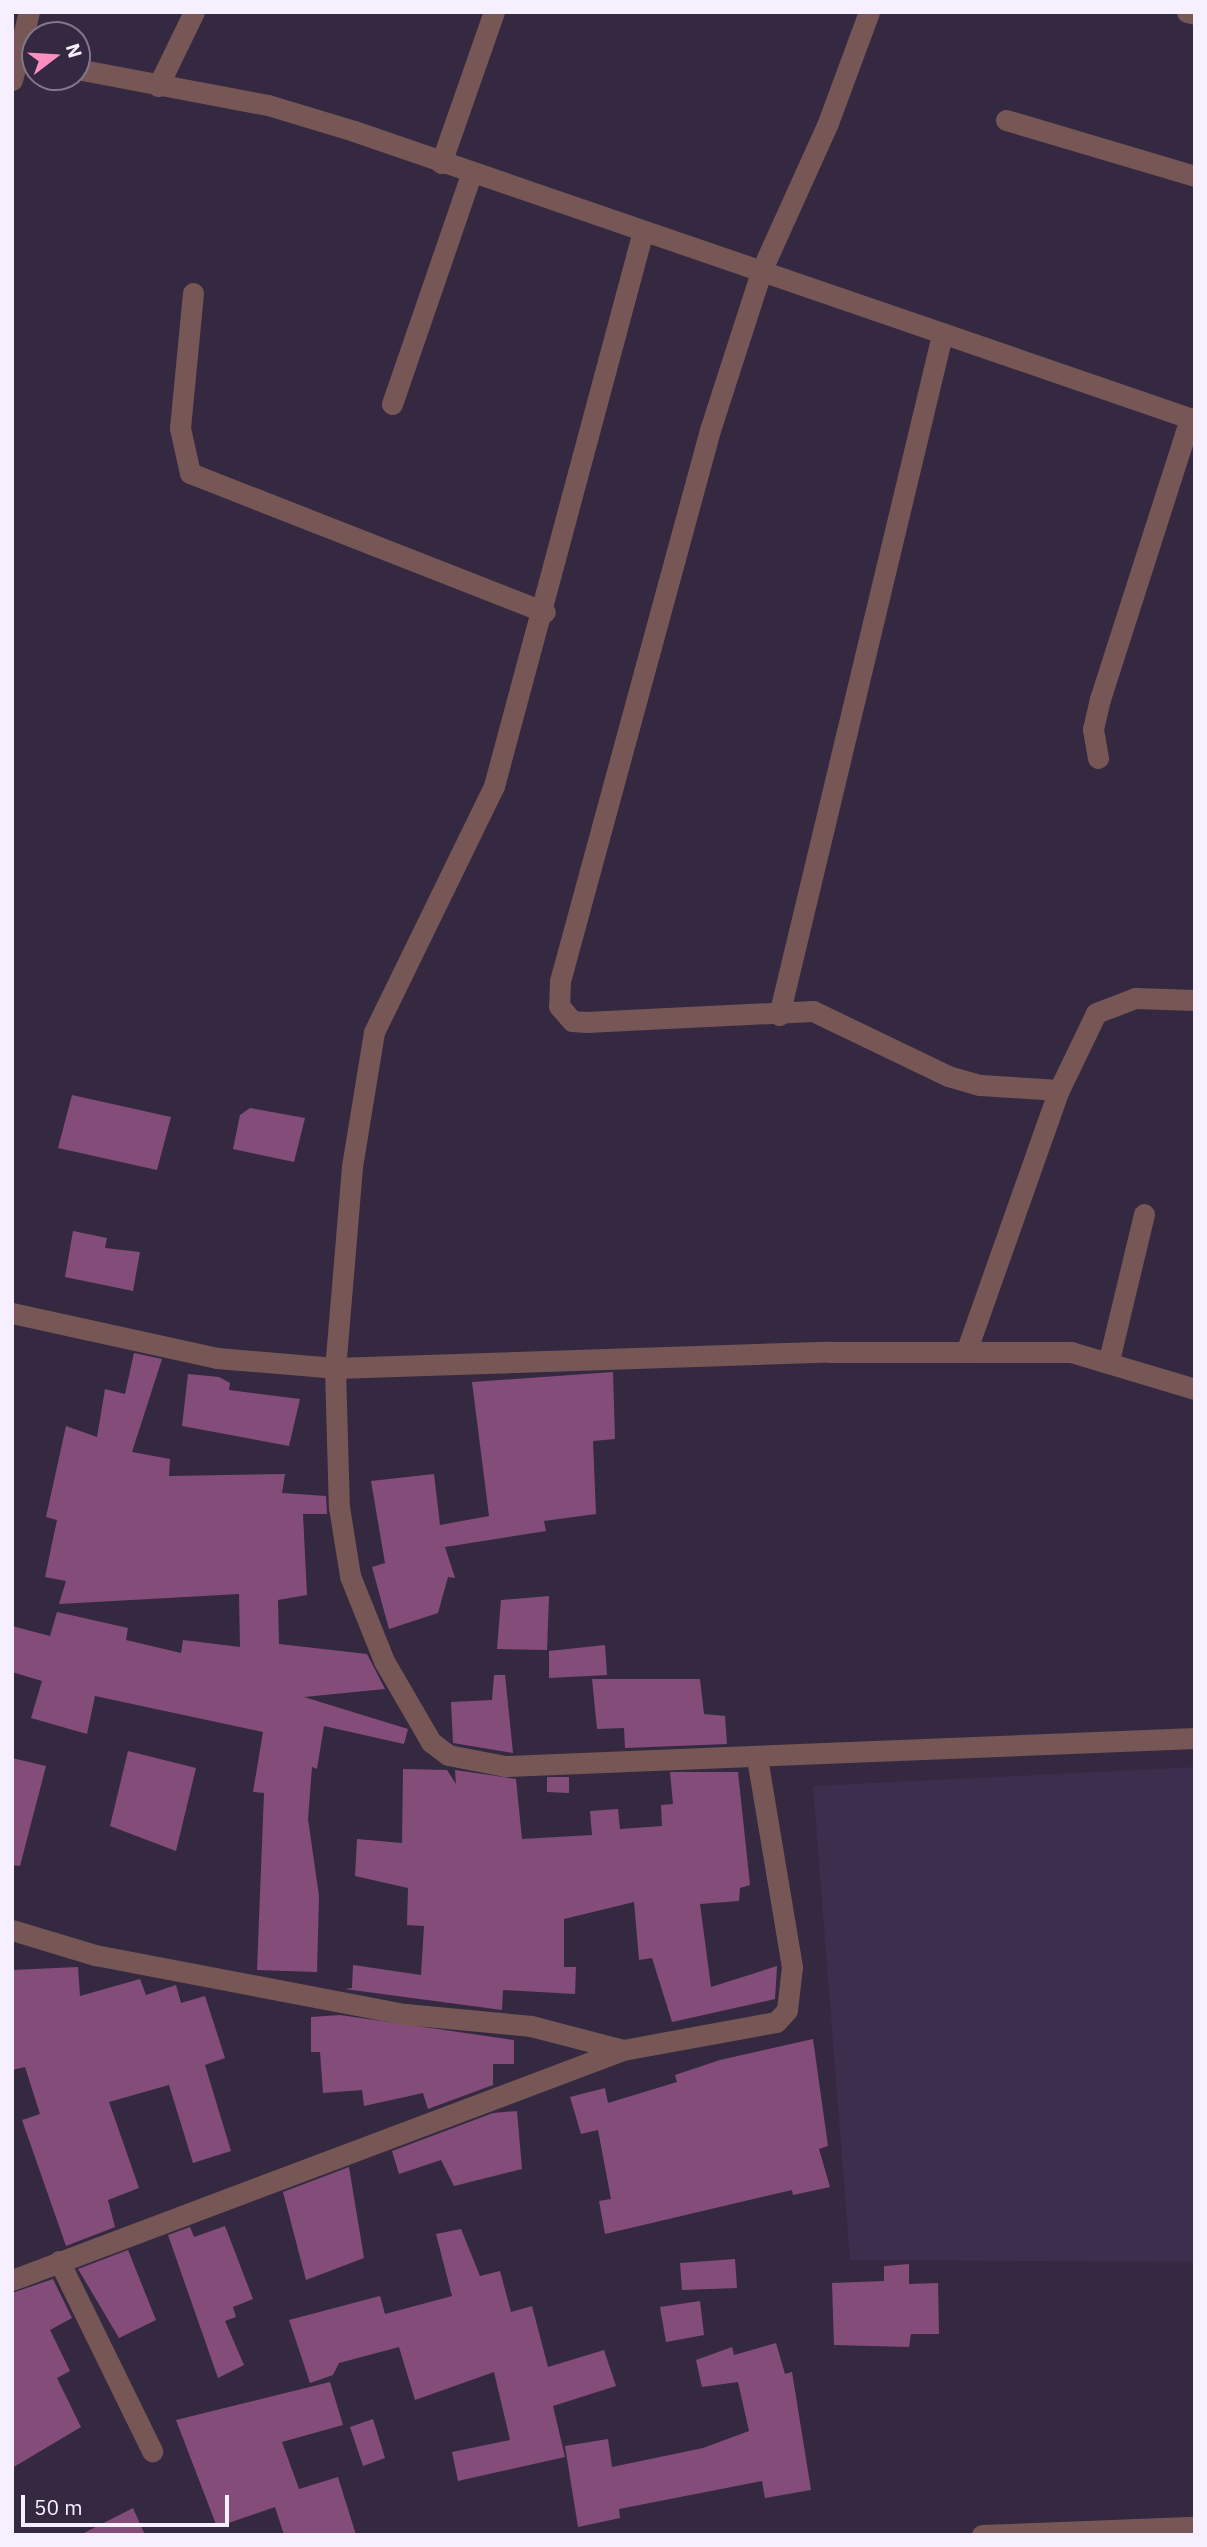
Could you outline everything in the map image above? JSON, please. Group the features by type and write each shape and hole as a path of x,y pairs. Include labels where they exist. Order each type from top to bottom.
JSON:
{"street":[{"path":"158,86 194,12"},
{"path":"440,163 494,12"},
{"path":"869,12 762,269 710,430 557,998 572,1021 586,1022 779,1015 813,1011 980,1085 1059,1090"},
{"path":"1187,12 1195,14"},
{"path":"91,72 268,105 471,175 762,269 942,335 1192,419 1100,699 1093,729 1098,758"},
{"path":"1006,120 1195,176"},
{"path":"392,404 471,175"},
{"path":"643,231 545,612 494,786 374,1032 352,1167 335,1368 339,1507 350,1576 384,1661 431,1742 448,1755 506,1766 757,1758 1195,1738"},
{"path":"193,293 180,428 190,473 545,612"},
{"path":"779,1015 942,335"},
{"path":"966,1352 1059,1090 1096,1013 1135,998 1195,1000"},
{"path":"1109,1360 1143,1214"},
{"path":"12,1313 217,1358 335,1368 966,1352 1071,1352 1109,1360 1195,1389"},
{"path":"12,2280 623,2050 776,2022 787,2010 792,1967 757,1758"},
{"path":"12,1930 95,1955 405,2014 531,2026 623,2050"},
{"path":"58,2261 152,2451"},
{"path":"982,2535 1195,2527"}],"shaded area":[{"path":"1195,1767 1195,2262 850,2260 813,1786"}],"building":[{"path":"72,1095 171,1117 157,1170 58,1148"},
{"path":"250,1108 305,1118 294,1162 233,1149 240,1115"},
{"path":"73,1231 107,1238 105,1248 140,1252 133,1291 65,1277"},
{"path":"134,1353 162,1359 132,1452 170,1459 169,1476 285,1474 282,1493 326,1496 327,1514 303,1514 307,1595 278,1600 279,1644 367,1654 385,1689 304,1697 408,1729 404,1744 324,1726 317,1769 312,1767 308,1819 319,1896 317,1972 257,1970 264,1793 253,1792 263,1732 95,1696 87,1734 31,1718 42,1681 12,1672 12,1626 50,1636 57,1612 128,1628 126,1640 181,1653 183,1640 240,1647 239,1594 59,1604 66,1581 45,1577 57,1520 46,1517 66,1426 97,1437 105,1389 125,1394"},
{"path":"613,1372 615,1439 593,1441 596,1514 544,1521 546,1531 445,1547 455,1578 448,1577 438,1613 389,1629 372,1567 385,1563 371,1481 434,1474 440,1525 489,1516 472,1382"},
{"path":"188,1374 219,1377 230,1383 229,1390 300,1399 289,1446 182,1426"},
{"path":"549,1596 547,1650 497,1649 501,1600"},
{"path":"605,1645 607,1675 549,1678 549,1651"},
{"path":"494,1675 505,1675 513,1753 453,1743 451,1702 492,1700"},
{"path":"592,1679 700,1679 704,1714 725,1716 727,1744 625,1748 624,1728 597,1729"},
{"path":"128,1751 196,1768 176,1851 110,1826"},
{"path":"12,1758 46,1766 20,1866 12,1865"},
{"path":"403,1769 447,1770 456,1784 455,1770 516,1779 522,1839 592,1835 590,1811 618,1809 620,1829 662,1826 661,1805 673,1804 670,1772 738,1772 750,1885 740,1888 739,1901 700,1904 711,1987 777,1966 775,1999 672,2022 652,1958 639,1960 634,1902 564,1919 564,1967 576,1967 575,1994 503,1990 502,2010 345,1989 352,1988 353,1965 421,1975 424,1926 407,1925 408,1888 355,1876 357,1839 402,1843"},
{"path":"547,1777 569,1777 569,1793 547,1792"},
{"path":"78,1967 80,1996 140,1979 146,1995 176,1985 181,2003 205,1996 225,2058 205,2065 231,2151 193,2163 169,2085 109,2102 139,2188 108,2200 115,2227 66,2246 22,2120 40,2114 25,2067 12,2070 12,1970"},
{"path":"340,2015 514,2040 514,2064 493,2064 493,2085 428,2109 423,2093 364,2106 362,2090 323,2093 320,2052 311,2052 311,2017"},
{"path":"813,2039 828,2146 819,2149 830,2187 793,2195 792,2190 605,2234 599,2201 611,2199 598,2130 581,2134 570,2097 605,2088 608,2103 677,2082 675,2075 720,2060"},
{"path":"517,2111 522,2169 454,2186 441,2160 399,2174 392,2151 493,2113"},
{"path":"349,2167 364,2258 306,2280 283,2192"},
{"path":"225,2226 253,2299 233,2307 236,2317 225,2321 244,2365 218,2378 168,2235 190,2227 194,2237"},
{"path":"461,2229 480,2276 500,2271 511,2312 532,2306 548,2367 604,2350 616,2386 553,2406 565,2457 458,2481 452,2452 510,2440 494,2372 415,2400 399,2347 339,2363 333,2375 310,2383 289,2320 380,2296 385,2314 452,2296 436,2234"},
{"path":"128,2250 156,2320 119,2338 78,2269"},
{"path":"735,2259 737,2288 682,2290 680,2263"},
{"path":"909,2264 909,2284 938,2283 939,2334 911,2334 909,2347 834,2345 832,2283 884,2281 884,2266"},
{"path":"53,2279 72,2318 50,2330 70,2371 57,2378 81,2427 12,2468 12,2293"},
{"path":"700,2301 704,2335 666,2342 660,2307"},
{"path":"776,2343 785,2374 792,2372 811,2490 765,2498 762,2481 619,2509 620,2518 578,2527 565,2446 608,2439 612,2467 703,2448 749,2431 738,2382 702,2387 696,2360 732,2347 734,2355"},
{"path":"330,2382 343,2425 282,2442 299,2489 338,2477 356,2535 284,2535 275,2507 217,2527 176,2420"},
{"path":"373,2419 385,2458 363,2466 350,2427"},
{"path":"133,2508 145,2535 80,2535"}]}
